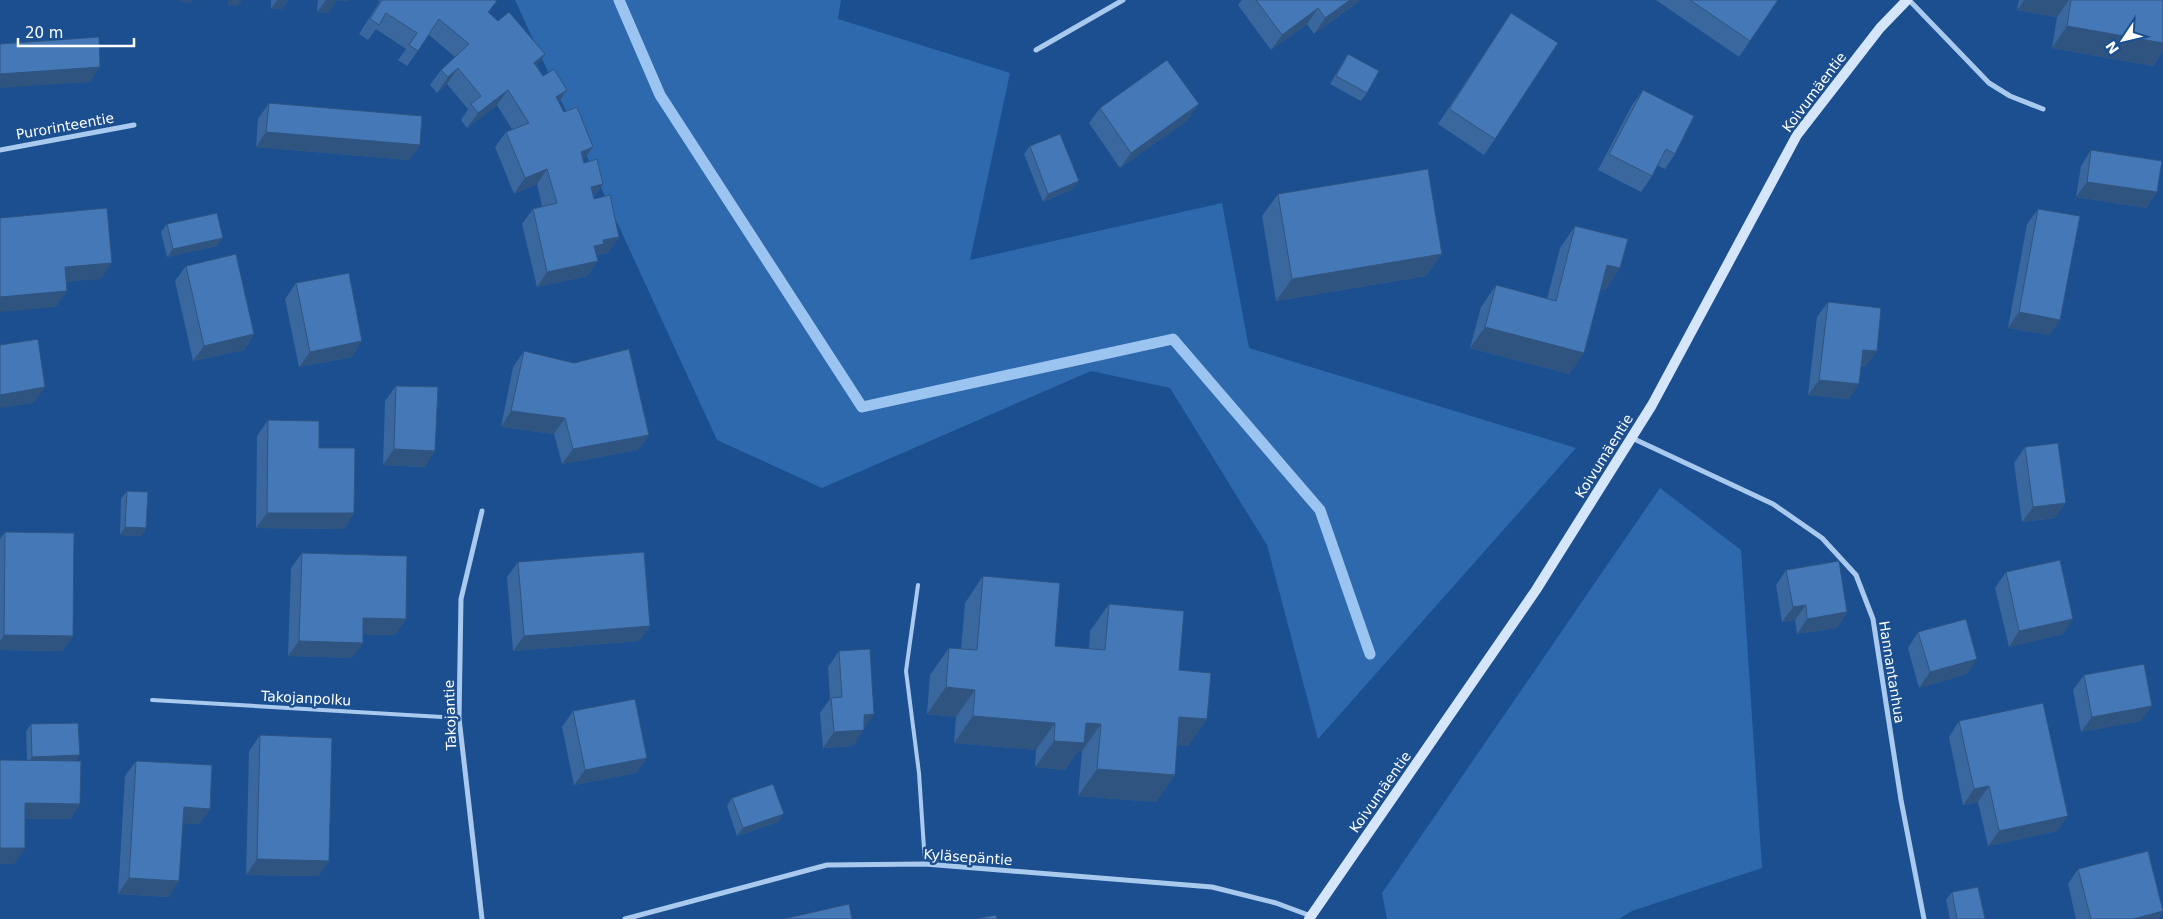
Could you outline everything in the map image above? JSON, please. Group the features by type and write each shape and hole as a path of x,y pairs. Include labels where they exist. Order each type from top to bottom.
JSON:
{"street":[{"path":"1036,50 1123,0"},
{"path":"1908,0 1989,83 2010,96 2044,109"},
{"name":"Koivumäentie","path":"1310,917 1536,590 1632,438 1652,405 1796,135 1880,28 1908,0"},
{"name":"Purorinteentie","path":"0,150 134,125"},
{"name":"Hannantanhua","path":"1632,438 1773,504 1822,538 1856,575 1873,619 1901,800 1924,919"},
{"name":"Takojantie","path":"482,511 461,599 459,718 482,919"},
{"name":"Kyläsepäntie","path":"625,919 827,865 925,864 1212,887 1276,903 1310,917"}],"lane":[{"path":"918,585 906,671 919,773 925,864"},
{"name":"Takojanpolku","path":"152,700 459,718"}],"shaded area":[{"path":"515,0 841,0 838,19 1010,73 970,260 1222,203 1249,348 1576,448 1318,739 1267,545 1170,388 1091,371 822,488 717,440"},
{"path":"1660,488 1741,550 1762,868 1632,911 1619,919 1387,919 1382,893"}],"building":[{"path":"382,0 495,0 497,1 488,12 498,21 509,12 545,54 534,63 543,76 554,69 567,90 556,97 564,112 577,107 593,147 581,152 584,163 597,159 603,184 591,187 594,199 610,195 619,237 603,240 604,244 594,246 598,261 547,272 533,209 557,203 547,169 525,178 506,132 529,123 508,90 478,113 471,104 481,96 458,68 448,77 441,70 469,44 439,19 418,51 409,45 417,33 386,13 379,25 370,19"},
{"path":"1256,0 1350,0 1325,18 1318,8 1282,35"},
{"path":"1690,0 1778,0 1750,41"},
{"path":"2071,0 2163,0 2163,43 2067,26"},
{"path":"1511,13 1558,43 1495,139 1449,109"},
{"path":"99,37 100,67 0,74 0,44"},
{"path":"1348,54 1379,71 1367,93 1336,76"},
{"path":"1167,60 1199,104 1131,153 1100,108"},
{"path":"1643,90 1694,116 1675,154 1666,149 1652,176 1609,154"},
{"path":"269,103 422,116 420,145 266,132"},
{"path":"1060,134 1079,181 1048,194 1030,146"},
{"path":"2091,150 2162,161 2157,192 2087,182"},
{"path":"1428,169 1442,254 1292,279 1278,194"},
{"path":"107,208 112,263 65,267 67,291 0,297 0,218"},
{"path":"2038,209 2080,216 2060,320 2019,312"},
{"path":"217,213 223,238 173,249 167,224"},
{"path":"1575,226 1628,239 1620,268 1607,265 1584,353 1485,327 1496,285 1556,301"},
{"path":"236,254 254,334 204,346 186,266"},
{"path":"349,273 362,341 310,352 296,283"},
{"path":"1828,302 1881,308 1877,351 1863,350 1859,384 1819,380"},
{"path":"38,339 45,387 0,395 0,345"},
{"path":"629,349 649,435 573,449 565,418 511,411 524,351 574,363"},
{"path":"396,386 438,387 435,451 394,449"},
{"path":"268,420 319,421 319,448 355,448 354,513 267,513"},
{"path":"2058,443 2066,503 2033,507 2025,447"},
{"path":"127,491 148,492 146,528 125,527"},
{"path":"5,532 74,533 73,636 4,635"},
{"path":"644,552 650,626 524,636 518,562"},
{"path":"302,553 407,556 406,619 363,618 363,643 299,641"},
{"path":"2060,560 2073,619 2019,631 2006,572"},
{"path":"1839,561 1847,612 1807,619 1806,605 1793,607 1786,570"},
{"path":"983,576 1060,583 1055,646 1105,650 1109,604 1184,611 1179,670 1211,673 1207,719 1179,717 1175,775 1097,769 1101,724 1086,723 1084,743 1054,741 1055,723 973,716 975,690 946,687 949,648 977,650"},
{"path":"1966,619 1977,659 1930,672 1918,632"},
{"path":"870,649 874,714 864,715 864,730 834,732 831,698 842,697 839,651"},
{"path":"2144,664 2152,706 2092,717 2084,675"},
{"path":"635,699 647,758 585,770 573,711"},
{"path":"2043,703 2068,816 1999,831 1989,786 1974,789 1959,721"},
{"path":"78,723 80,755 32,757 31,724"},
{"path":"260,735 332,738 329,861 257,859"},
{"path":"0,760 81,761 80,804 25,803 25,848 0,848"},
{"path":"136,761 212,765 210,809 184,807 179,881 129,878"},
{"path":"773,784 784,814 743,828 732,798"},
{"path":"2148,851 2163,911 2133,919 2091,919 2078,869"},
{"path":"1978,887 1985,919 1957,919 1952,892"},
{"path":"849,904 852,919 783,919"},
{"path":"996,915 997,919 975,919"}],"waterway":[{"path":"619,0 660,95 862,407 1173,339 1320,510 1370,654"}]}
